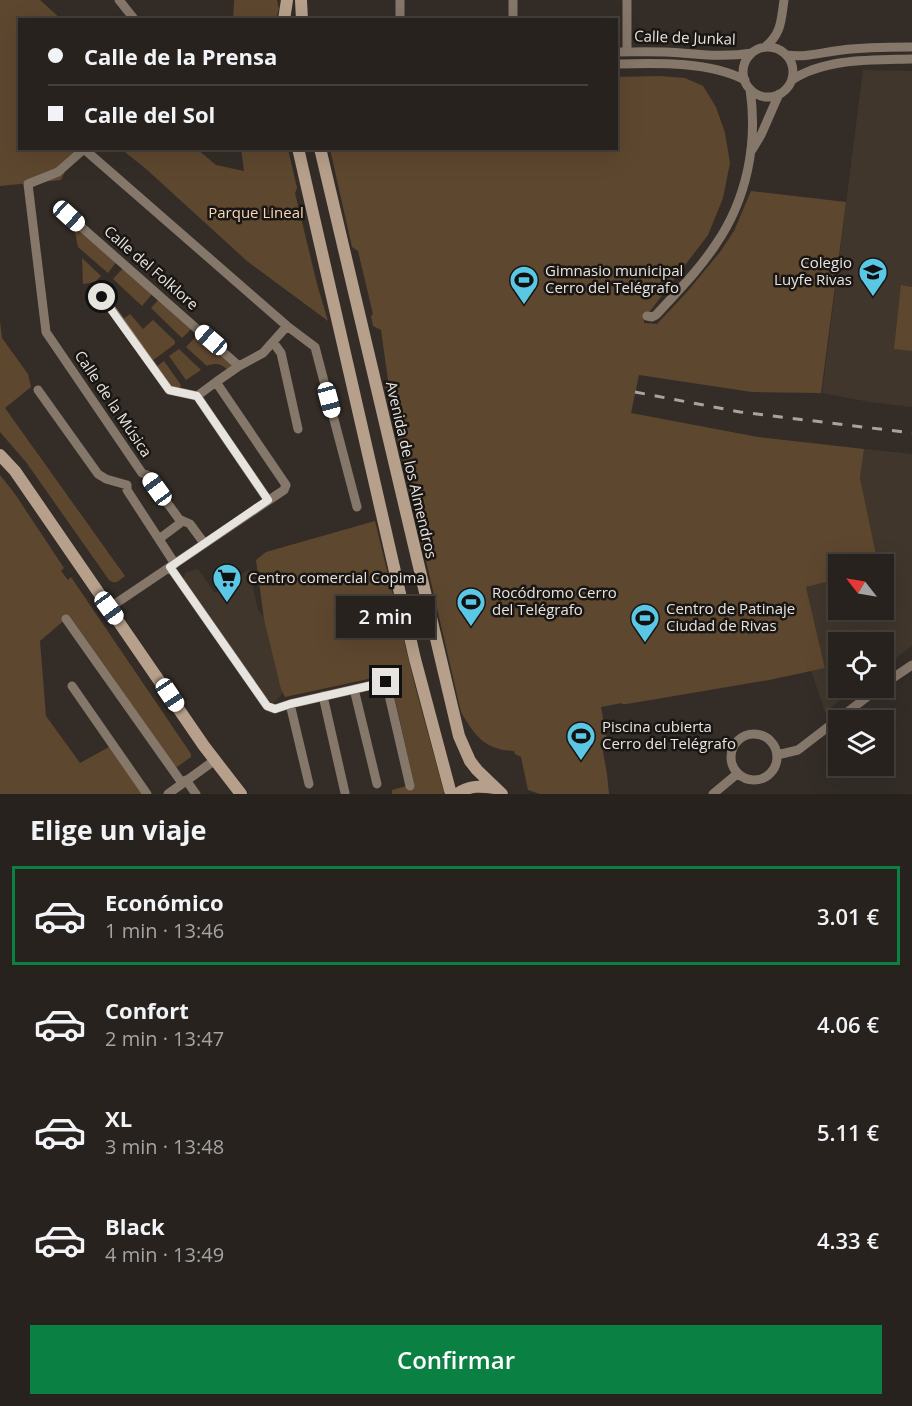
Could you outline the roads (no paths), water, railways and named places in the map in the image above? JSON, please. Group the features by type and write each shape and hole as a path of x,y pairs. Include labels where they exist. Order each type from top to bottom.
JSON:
{"main road":[{"path":"284,18 287,0"},
{"path":"301,0 302,18"},
{"path":"298,150 415,659 451,794"},
{"name":"Avenida de los Almendros","path":"320,150 456,727 470,761 499,791"},
{"path":"0,455 15,471 215,760 241,794"},
{"path":"457,794 470,787 480,786 499,791"}],"street":[{"path":"119,0 133,18"},
{"path":"400,0 400,18"},
{"path":"513,0 513,18"},
{"path":"627,0 627,52"},
{"path":"765,47 775,37 781,26 784,0"},
{"path":"786,55 804,56 840,50 910,45"},
{"path":"647,316 656,315 695,272 717,243 736,208 746,182 751,152 753,111 743,69 748,58 752,53 765,47 777,48 790,59 793,69 792,80 789,86 779,94 764,97 754,93 747,85"},
{"name":"Calle de Junkal","path":"618,52 715,56 752,53"},
{"path":"792,80 807,72 843,63 912,59"},
{"name":"Calle de Junkal","path":"618,64 651,63 700,68 736,76 747,85"},
{"path":"751,152 779,94"},
{"name":"Calle de la Música","path":"82,150 58,172 28,184 46,332 142,474 147,474 179,519 187,521 204,543"},
{"name":"Calle de la Música","path":"86,150 287,326"},
{"name":"Calle del Folklore","path":"69,216 239,366"},
{"path":"102,297 169,390 197,396 268,500"},
{"path":"197,396 239,366 263,353 287,326 315,347 357,507"},
{"path":"273,342 281,353 298,429"},
{"path":"109,608 284,489 286,485 216,382"},
{"path":"38,390 98,474 106,479 127,485"},
{"path":"127,485 142,474"},
{"path":"127,485 127,489 159,539 172,565 267,706 275,709 384,682 387,684 410,786"},
{"path":"159,539 183,521"},
{"path":"66,619 184,782 196,794"},
{"path":"894,677 912,665"},
{"path":"72,686 147,794"},
{"path":"354,689 376,784"},
{"path":"323,696 345,793"},
{"path":"777,755 798,750 866,698"},
{"path":"290,704 309,784"},
{"path":"751,734 759,734 771,741 776,748 777,755 774,769 763,779 756,781 749,781 736,774 730,760 733,746 737,741 751,734"},
{"path":"168,794 215,760"},
{"path":"713,794 736,774"}],"railway":[{"path":"635,392 740,412 912,433"}],"place":[{"name":"Colegio Luyfe Rivas","path":"873,298"},
{"name":"Gimnasio municipal Cerro del Telégrafo","path":"524,306"},
{"name":"Centro comercial Copima","path":"227,604"},
{"name":"Rocódromo Cerro del Telégrafo","path":"471,628"},
{"name":"Centro de Patinaje Ciudad de Rivas","path":"645,644"},
{"name":"Piscina cubierta Cerro del Telégrafo","path":"581,762"}],"park label":[{"name":"Parque Lineal","path":"256,213"}]}
